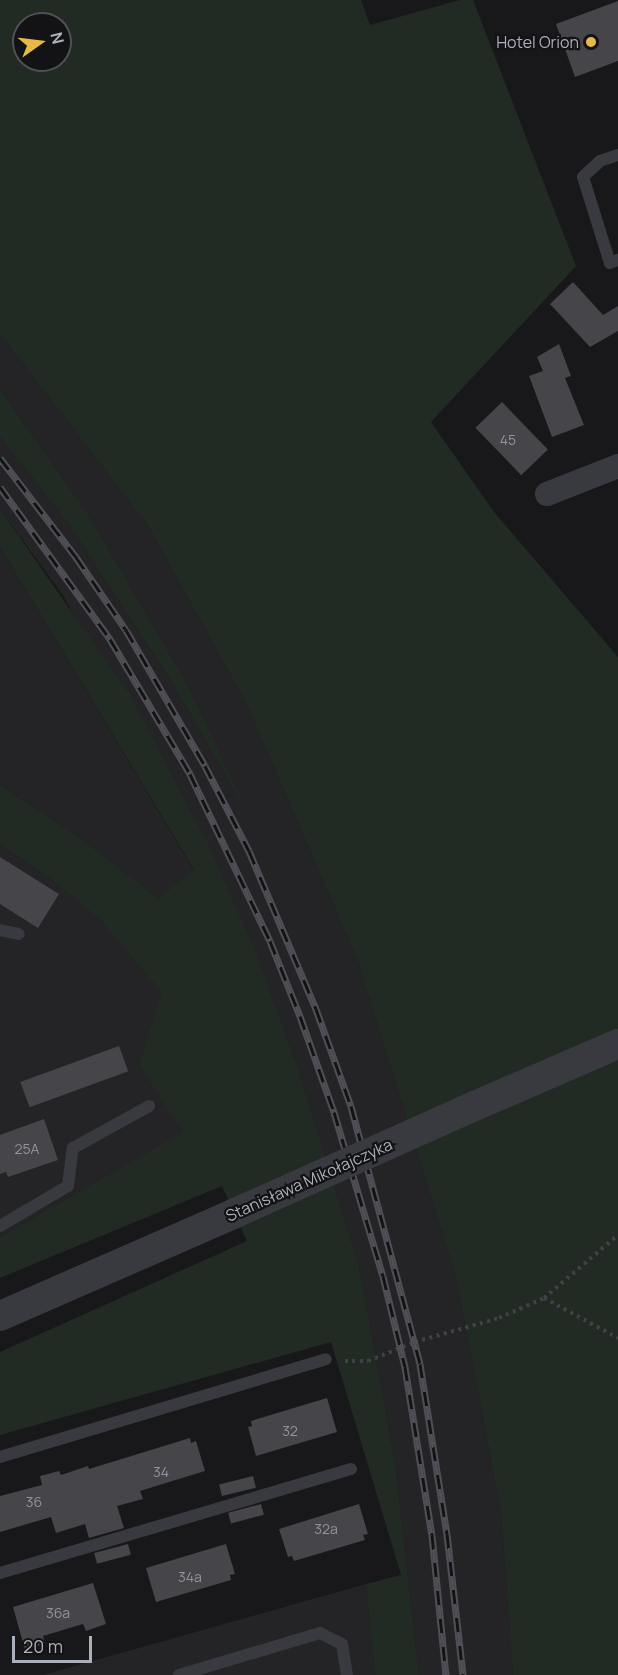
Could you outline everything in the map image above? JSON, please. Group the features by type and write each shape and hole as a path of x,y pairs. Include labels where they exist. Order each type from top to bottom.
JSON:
{"street":[{"path":"547,494 618,466"},
{"name":"Stanisława Mikołajczyka","path":"0,1316 618,1044"}],"lane":[{"path":"618,155 600,161 583,177 610,263 618,260"},
{"path":"0,930 19,934"},
{"path":"0,1226 68,1186 73,1148 149,1106"},
{"path":"0,1457 326,1359"},
{"path":"0,1573 351,1469"},
{"path":"179,1675 320,1633 342,1644 347,1675"}],"path":[{"path":"326,1359 368,1361 415,1342 499,1318 544,1298 618,1236"},
{"path":"544,1298 618,1338"}],"shaded area":[{"path":"0,0 361,0 370,25 460,0 473,0 576,266 431,422 494,512 618,657 618,1675 513,1675 501,1512 456,1277 357,959 246,703 148,526 0,334"},
{"path":"0,334 148,526 246,703 357,959 456,1277 501,1512 513,1675 419,1675 395,1462 359,1266 297,1065 259,960 64,597 0,509 0,437 68,523 173,684 244,807 188,685 88,514 0,389"},
{"path":"0,389 88,514 188,685 249,816 173,684 68,523 0,437"},
{"path":"0,509 131,697 209,846 259,960 297,1065 359,1266 395,1462 419,1675 375,1675 366,1584 401,1575 331,1342 0,1435 0,1352 247,1241 222,1186 0,1278 0,1237 183,1132 139,1065 162,992 101,921 50,878 0,844 0,785 83,840 158,898 194,870 0,547"},
{"path":"0,547 194,871 158,898 83,840 0,785"},
{"path":"0,844 50,878 101,921 163,992 139,1065 184,1132 0,1237"},
{"path":"366,1584 375,1675 43,1675"}],"building":[{"name":"Hotel Orion","path":"618,1 618,61 575,77 556,24"},
{"path":"573,282 603,315 618,306 618,331 590,347 550,304"},
{"path":"559,344 571,376 565,378 584,425 552,437 529,376 543,371 537,357"},
{"path":"502,402 548,449 521,475 475,428"},
{"path":"0,857 59,894 38,928 0,904"},
{"path":"119,1046 128,1071 30,1107 20,1082"},
{"path":"44,1119 58,1160 8,1177 6,1172 0,1174 0,1135"},
{"path":"327,1398 337,1432 256,1456 248,1427 252,1426 251,1421"},
{"path":"190,1438 191,1443 196,1441 205,1471 140,1491 143,1499 117,1506 124,1528 89,1538 85,1524 56,1533 51,1517 0,1532 0,1496 42,1485 40,1476 59,1471 61,1475 88,1466 89,1469"},
{"path":"253,1476 256,1488 222,1496 219,1484"},
{"path":"261,1504 264,1515 231,1523 228,1513"},
{"path":"359,1504 368,1534 363,1535 365,1540 294,1561 292,1556 288,1557 279,1529"},
{"path":"128,1544 131,1555 97,1564 94,1553"},
{"path":"226,1544 235,1574 230,1575 231,1580 156,1602 146,1568"},
{"path":"93,1583 106,1624 86,1631 83,1624 43,1636 45,1644 25,1650 13,1607"}],"railway":[{"path":"0,458 76,557 126,630 205,766 249,851 316,1009 351,1106 420,1364 447,1534 463,1675"},
{"path":"0,487 110,639 190,774 270,941 300,1016 334,1112 383,1276 405,1367 432,1535 446,1675"}],"place":[{"name":"Hotel Orion","path":"591,42"}]}
